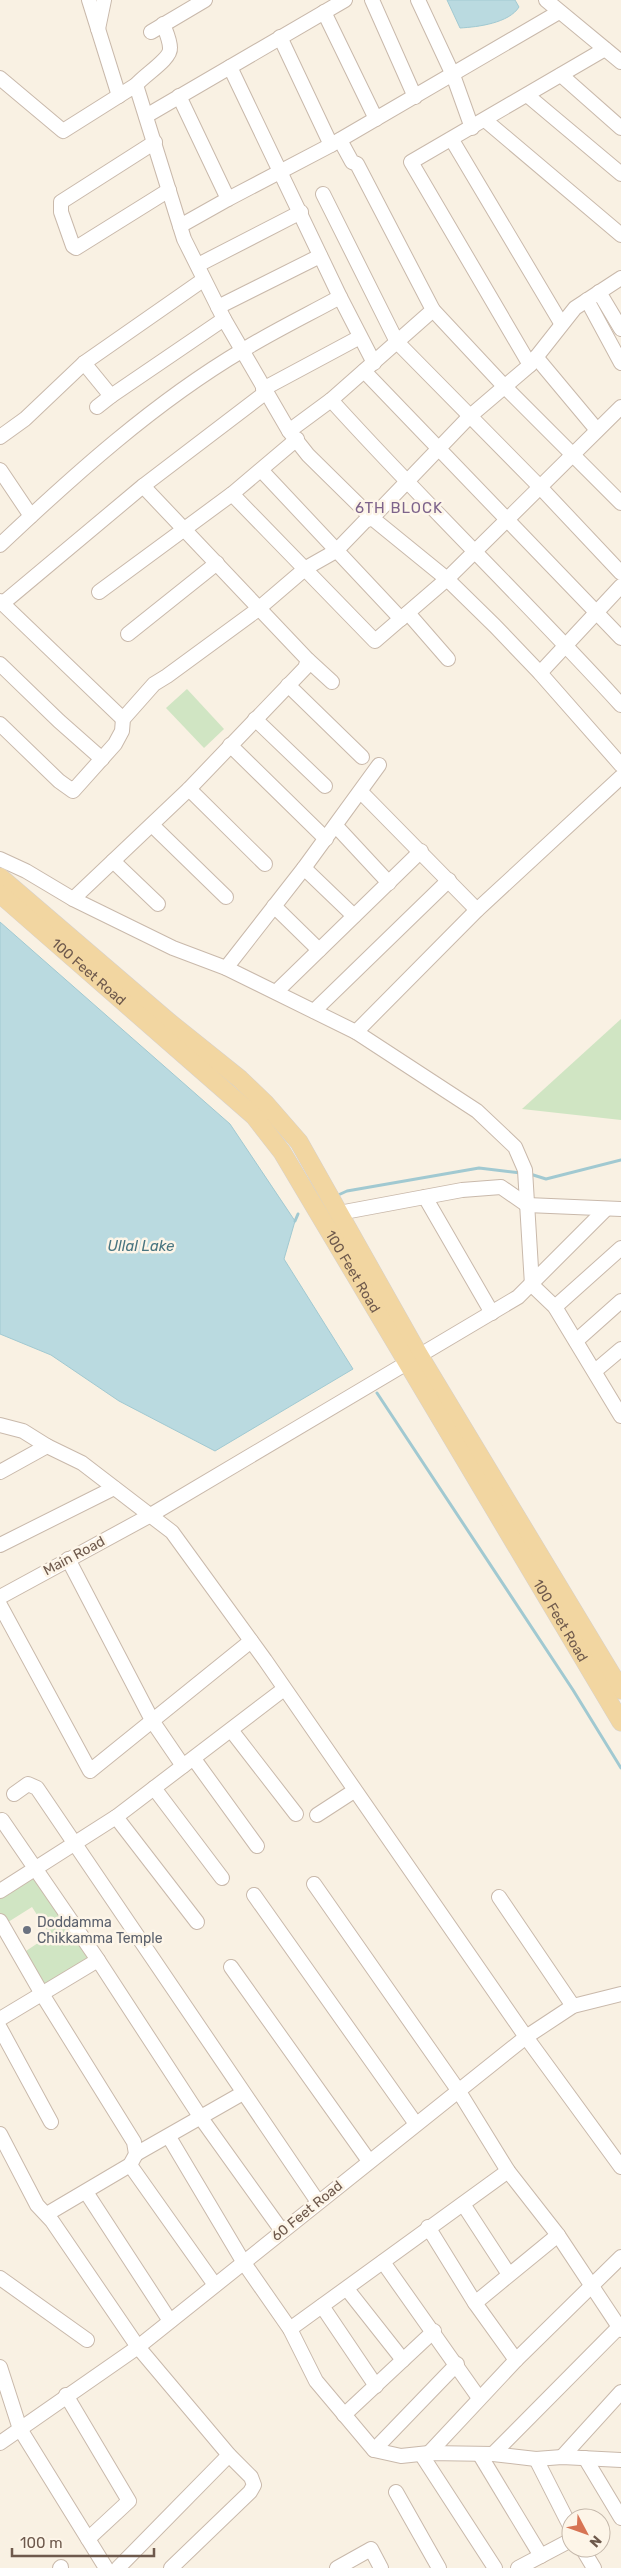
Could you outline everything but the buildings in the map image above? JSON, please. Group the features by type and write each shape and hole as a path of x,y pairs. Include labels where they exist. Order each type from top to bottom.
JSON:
{"main road":[{"name":"100 Feet Road","path":"0,877 266,1103 299,1142 327,1206 621,1722"},
{"name":"100 Feet Road","path":"0,894 254,1116 327,1206"},
{"name":"100 Feet Road","path":"412,1358 621,1690"}],"street":[{"path":"89,0 119,96"},
{"path":"98,29 104,0"},
{"path":"151,32 205,0"},
{"path":"146,116 345,0"},
{"path":"372,0 415,97"},
{"path":"418,0 453,75 472,128"},
{"path":"546,0 621,62"},
{"path":"324,12 376,119"},
{"path":"180,226 335,143 560,12"},
{"path":"3,86 63,131 136,85 144,74 165,60 170,53 171,47 164,24"},
{"path":"280,37 335,143 352,162 357,164 433,310 504,386 621,503"},
{"path":"597,430 533,361 411,162 452,140 605,49"},
{"path":"230,67 360,337 369,367 438,450 621,638"},
{"path":"561,75 621,128"},
{"path":"136,85 184,239 198,265 203,280 264,391 293,435 308,455 372,518 447,579 540,672 621,765"},
{"path":"527,95 621,174"},
{"path":"180,96 228,199"},
{"path":"485,120 621,235"},
{"path":"452,140 561,323"},
{"path":"155,142 60,202 61,212 73,246 76,248 169,190"},
{"path":"323,194 397,342 540,487 621,573"},
{"path":"198,265 301,212"},
{"path":"97,407 221,313 320,256"},
{"path":"0,724 73,792 102,759 122,731 123,719 154,684 257,610 306,568 336,551 365,521 372,518 469,417 533,361 561,323 575,308 621,278"},
{"path":"0,437 25,419 84,363 203,280"},
{"path":"593,296 621,329"},
{"path":"593,296 621,363"},
{"path":"1,543 59,490 168,400 242,350 340,297"},
{"path":"99,592 232,494 261,470 293,435 433,310"},
{"path":"123,719 1,603 143,486 264,391 360,337"},
{"path":"84,363 111,396"},
{"path":"331,400 406,483 566,645 621,705"},
{"path":"232,494 375,641 447,579 572,453 597,430 619,414"},
{"path":"0,470 31,516"},
{"path":"261,470 336,551 448,659"},
{"path":"143,486 185,529 257,610 332,682"},
{"path":"128,634 217,564"},
{"path":"540,672 621,586"},
{"path":"73,899 190,789 305,668 308,660"},
{"path":"0,664 102,759"},
{"path":"288,685 362,757"},
{"path":"255,719 325,786"},
{"path":"230,745 326,838"},
{"path":"226,968 336,826 379,765"},
{"path":"356,1032 478,910 621,777"},
{"path":"190,789 266,864"},
{"path":"361,792 422,851 478,910"},
{"path":"152,825 226,897"},
{"path":"336,826 388,883"},
{"path":"276,992 422,851"},
{"path":"0,859 26,871 73,899 173,948 226,968 356,1032 477,1112 515,1147 525,1170 532,1284 555,1307 619,1408"},
{"path":"113,861 158,904"},
{"path":"304,868 354,916"},
{"path":"314,1011 449,880"},
{"path":"274,906 319,950"},
{"path":"327,1206 425,1197 484,1187 501,1187 527,1205 621,1209"},
{"path":"425,1197 492,1313"},
{"name":"Main Road","path":"0,1597 149,1516 412,1358 518,1297 606,1209"},
{"path":"555,1307 621,1248"},
{"path":"576,1341 621,1300"},
{"path":"595,1371 621,1349"},
{"path":"0,1425 23,1430 46,1446 82,1463 172,1532 251,1641 526,2037 621,2167"},
{"path":"0,1472 46,1446"},
{"path":"0,1546 114,1488"},
{"path":"68,1559 153,1722 257,1846"},
{"path":"0,1605 90,1771 251,1641"},
{"path":"0,1891 116,1817 284,1689"},
{"path":"231,1730 296,1814"},
{"path":"14,1794 28,1784 37,1788 318,2202"},
{"path":"154,1788 222,1878"},
{"path":"317,1816 354,1791"},
{"path":"116,1817 198,1922"},
{"path":"2,1820 98,1960 200,2118 282,2231"},
{"path":"314,1884 458,2090 508,2171 558,2235 620,2328 487,2455"},
{"path":"254,1895 416,2124"},
{"path":"499,1897 573,2006"},
{"path":"0,1921 42,1994 134,2142 133,2160 215,2285"},
{"path":"0,2018 98,1960"},
{"path":"231,1967 369,2161"},
{"name":"60 Feet Road","path":"0,2443 138,2346 526,2037 573,2006 621,1994"},
{"path":"0,2028 51,2122"},
{"path":"46,2214 86,2192 133,2160 243,2093"},
{"path":"0,2134 37,2205 46,2214 138,2346 229,2455 251,2477 254,2486 246,2496 171,2568"},
{"path":"169,2138 244,2263 290,2329 316,2381 374,2450 401,2456 425,2453 536,2459 562,2457 616,2459 621,2448"},
{"path":"290,2329 508,2171"},
{"path":"86,2192 170,2321"},
{"path":"463,2204 508,2273"},
{"path":"428,2228 475,2303 516,2360"},
{"path":"475,2303 508,2273 558,2235"},
{"path":"425,2453 621,2257"},
{"path":"383,2262 434,2331 479,2398"},
{"path":"0,2278 87,2340"},
{"path":"347,2289 403,2360"},
{"path":"322,2306 376,2386"},
{"path":"344,2415 434,2331"},
{"path":"374,2450 457,2364"},
{"path":"1,2375 20,2430 88,2539 103,2567"},
{"path":"562,2457 621,2392"},
{"path":"66,2395 129,2501 88,2539"},
{"path":"425,2453 495,2568"},
{"path":"118,2568 229,2455"},
{"path":"487,2455 541,2556"},
{"path":"585,2458 621,2518"},
{"path":"536,2459 561,2508"},
{"path":"396,2492 439,2568"},
{"path":"518,2568 561,2545"},
{"path":"337,2568 371,2549 381,2568"}],"green space":[{"path":"187,689 224,729 204,748 166,708"},
{"path":"621,1019 621,1120 522,1109"},
{"path":"37,1871 93,1961 46,1990 23,1953 50,1935 32,1907 5,1924 0,1917 0,1894"}],"water":[{"path":"447,0 515,0 519,7 508,17 501,20 475,27 460,28"},
{"name":"Ullal Lake","path":"0,922 230,1124 295,1221 284,1259 353,1369 215,1451 119,1401 51,1355 0,1334"}],"waterway":[{"path":"530,1174 546,1179 621,1160"},
{"path":"336,1196 347,1191 479,1168 521,1173"},
{"path":"295,1221 298,1214"},
{"path":"377,1393 573,1690 621,1768"}],"place":[{"name":"Doddamma Chikkamma Temple","path":"27,1930"}],"district":[{"name":"6TH BLOCK","path":"399,508"}]}
